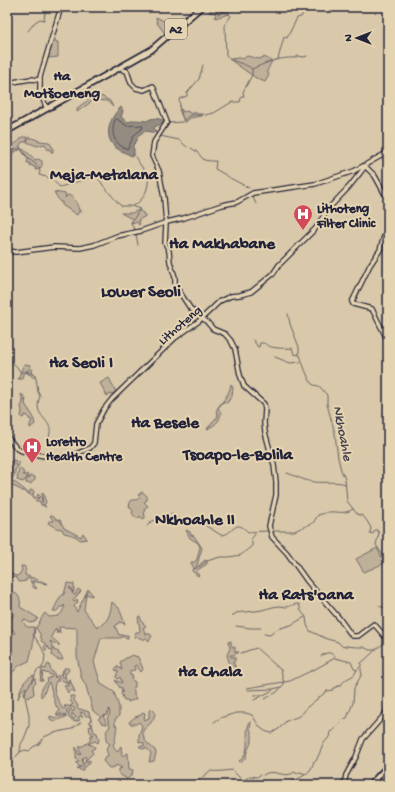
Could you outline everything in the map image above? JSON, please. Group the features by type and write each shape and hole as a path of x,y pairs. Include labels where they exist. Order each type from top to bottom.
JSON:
{"main road":[{"path":"46,108 40,92 39,81 60,12 58,8 61,7"},
{"name":"A2","path":"7,131 151,50 201,7"},
{"path":"121,68 128,71 131,83 136,88 142,90 152,86 154,87 159,104 167,120 166,125 155,140 152,153 159,171 166,222 165,243 169,251 170,262 175,277 175,285 187,305 213,329 225,334 231,342 235,349 238,369 244,386 262,401 264,406 265,432 274,465 276,482 276,495 269,526 272,537 287,553 307,581 339,618 352,636 358,636 374,624 388,639"},
{"path":"7,83 31,79 39,81"},
{"path":"7,251 16,252 58,246 84,248 117,236 189,217 222,205 237,202 253,193 315,184 365,167 388,152"},
{"path":"365,167 375,176 388,200"},
{"name":"Lithoteng","path":"7,436 18,450 27,454 51,458 69,456 90,448 95,442 96,424 109,402 175,338 202,318 221,300 231,296 251,292 273,274 279,265 304,238 316,228 328,210 365,167"},
{"path":"388,222 380,250 370,265 352,302 353,304 372,309 388,341"},
{"path":"344,785 346,775 356,757 363,739 386,713 388,708"},
{"path":"370,785 388,766"}],"shaded area":[{"path":"216,7 219,7 222,12 226,7 228,7 228,11 225,10 223,13 229,12 229,14 215,18 216,14 212,12 210,13 209,11 216,9"},
{"path":"156,17 177,25 166,35 157,23"},
{"path":"54,37 56,42 58,42 58,57 48,58"},
{"path":"247,56 259,59 264,57 272,61 267,71 269,75 265,82 256,78 229,59 243,59"},
{"path":"101,96 110,101 113,107 107,101 94,100 77,112 77,108 90,98"},
{"path":"181,109 184,112 187,111 192,114 195,112 197,114 203,114 202,116 190,118 185,123 179,110"},
{"path":"22,137 27,137 27,142 22,142 19,147 21,147 21,149 14,152 12,157 9,156 7,153 10,151 9,149 12,148 11,146 18,142"},
{"path":"29,137 40,141 49,142 53,148 53,152 51,152 50,149 48,150 45,144 37,146 27,142"},
{"path":"23,149 35,160 38,159 42,161 40,169 35,170 36,167 33,167 32,165 30,166 30,163 27,163 28,159 22,151"},
{"path":"54,192 66,194 65,198 68,195 72,197 79,210 81,210 81,213 79,211 77,215 62,205 62,202 60,202"},
{"path":"139,210 146,216 138,220 139,225 136,222 131,223 133,218 121,213 132,213"},
{"path":"24,364 30,365 30,369 26,371 29,372 33,369 31,373 36,377 26,373 23,374 22,379 18,379"},
{"path":"109,378 116,392 107,396 100,383"},
{"path":"231,384 233,387 232,396 227,403 224,401 218,408 227,396"},
{"path":"21,394 24,396 24,401 26,399 25,404 33,416 35,424 30,428 32,420 25,415 23,418 21,417 21,407 23,402"},
{"path":"218,408 221,413 218,421 207,429 217,418 218,414 216,411"},
{"path":"14,460 16,461 15,465 17,466 19,462 19,465 15,470 15,474 12,479 9,475 10,462"},
{"path":"19,468 23,471 24,476 26,474 28,475 26,478 29,479 30,476 35,477 35,480 31,484 26,483 26,479 23,482 17,480"},
{"path":"7,477 28,493 30,493 30,490 34,491 33,496 38,499 38,494 42,498 42,493 44,494 46,502 44,506 43,504 42,506 39,501 36,501 31,495 11,485"},
{"path":"142,492 147,496 147,500 144,502 148,506 144,509 145,518 143,519 140,516 139,518 136,518 129,506 131,500 138,499 140,497 138,495"},
{"path":"51,515 60,520 64,528 81,537 83,533 87,539 80,540 75,536 64,533 62,529 56,528 48,523 49,521 54,521 50,516"},
{"path":"186,530 194,536 202,548 197,565 194,569 205,560 207,561 207,564 196,571 199,575 198,576 192,571 193,567 191,562 195,562 197,559 200,547 198,543 190,538"},
{"path":"377,548 385,563 364,572 356,559"},
{"path":"21,566 24,566 26,570 25,575 47,584 32,581 37,588 36,589 33,587 29,578 26,579 26,581 19,582 17,578 14,577 10,579 7,577 7,575 10,575 8,574 9,573 16,576 19,575 22,570"},
{"path":"67,583 74,584 73,593 69,587 73,594 75,595 78,589 81,591 73,600 74,602 77,599 78,602 74,606 77,612 88,589 92,594 92,596 86,594 84,610 97,627 104,623 110,614 112,602 119,608 125,624 120,622 115,626 119,635 128,635 128,638 126,639 124,636 120,638 101,638 94,662 101,684 114,692 119,707 119,716 115,719 115,725 117,726 113,745 117,752 121,746 122,756 128,753 129,769 133,770 132,775 127,779 119,774 119,769 122,768 116,765 115,767 109,768 103,761 108,756 106,748 110,744 106,741 106,732 110,726 107,718 110,714 109,709 107,715 103,716 107,724 102,723 98,719 101,717 93,711 86,686 81,677 77,656 77,628 59,627 60,633 58,630 57,634 56,628 51,637 59,644 59,646 50,641 54,650 59,652 58,654 61,655 63,660 54,657 52,655 53,649 50,650 48,646 46,651 44,648 46,644 41,641 42,639 36,628 45,613 49,617 58,616 61,614 65,606 64,605 57,611 53,611 60,597 64,594"},
{"path":"7,591 14,592 19,598 20,607 38,618 35,622 30,623 24,619 23,622 27,627 34,627 33,645 29,661 20,665 7,678 10,653 7,649 7,636 10,637 15,633 13,630 8,629 7,625 7,607 9,608 8,617 11,619 14,614 11,610 12,608 10,607 10,601 7,599"},
{"path":"140,616 142,622 146,626 143,628 146,634 150,634 152,636 149,641 146,638 143,640 141,638 134,637 136,632 140,631 138,617"},
{"path":"231,641 232,647 235,647 235,652 239,652 234,655 230,655 231,657 235,657 235,661 233,663 235,668 229,662 227,655 230,648 228,642"},
{"path":"132,655 138,657 143,669 141,672 136,665 134,666 135,670 130,671 130,675 133,676 131,679 135,682 135,687 132,688 136,699 128,702 128,700 124,700 121,693 123,692 121,690 123,688 120,688 115,680 122,683 120,677 118,679 116,677 118,671 115,670 117,666 122,670 120,662"},
{"path":"49,664 55,678 56,676 59,676 63,670 61,676 64,678 64,668 68,668 69,670 65,675 66,681 67,682 69,679 71,680 68,683 69,684 71,682 75,692 70,690 68,693 64,685 68,686 68,684 59,678 57,679 59,681 56,681 54,688 62,708 64,709 66,707 64,706 69,706 73,712 75,709 70,706 73,704 70,696 74,696 74,700 78,706 77,708 89,712 90,716 86,716 84,713 80,712 83,718 81,716 78,717 80,720 74,722 73,719 76,717 72,713 72,720 69,718 68,714 70,711 68,709 66,711 68,712 67,714 63,715 67,717 55,722 50,719 50,716 56,718 57,716 62,716 61,713 59,715 56,714 60,711 56,706 49,682 44,694 41,697 41,690 43,686 48,681 47,679 52,677 52,675 43,672 43,681 40,681 42,669 46,669 47,665"},
{"path":"34,675 36,683 33,685 34,694 28,698 25,696 26,687 21,691 18,699 21,688 27,679"},
{"path":"151,708 155,712 153,720 143,730 145,739 156,753 154,761 149,762 151,753 146,748 143,749 139,746 144,746 144,743 139,742 139,735 142,726 139,722 136,724 130,724 129,722 135,717 141,715 143,712 145,713 144,720 149,718 149,711"},
{"path":"91,720 94,732 97,733 99,739 98,743 95,741 88,744 94,746 95,748 91,750 93,753 87,759 87,762 90,760 90,762 82,771 77,768 83,767 86,758 85,756 82,759 83,763 80,767 76,763 79,761 76,759 76,747 79,755 81,754 79,749 80,746 83,746 90,741 91,735 94,735 90,732 89,727 92,726 89,721"},
{"path":"250,722 252,735 251,744 246,757 241,763 239,761 246,753 247,731"}],"water":[{"path":"121,107 123,111 121,117 128,122 135,120 147,121 156,118 164,121 162,124 154,127 156,133 146,131 137,137 137,141 133,145 134,155 132,156 115,147 109,137 109,126 111,120"}],"waterway":[{"path":"28,31 35,22 40,19 44,20 45,12 50,7"},
{"path":"278,59 284,37 287,38 297,18 301,17 306,7"},
{"path":"225,15 229,14 231,16 225,26 226,55 232,60 252,69"},
{"path":"252,69 278,59 307,56"},
{"path":"184,121 181,114 182,112 179,108 179,99 187,96 187,93 199,79 203,65"},
{"path":"205,115 214,113 232,102 240,102 241,98 244,96 243,92 252,75 252,70"},
{"path":"169,123 182,122 190,115 203,115"},
{"path":"160,136 179,140"},
{"path":"180,141 187,147"},
{"path":"191,148 204,160 211,161"},
{"path":"7,150 10,152 16,149 21,149 29,159 38,166 40,171 39,175 50,178 60,187 96,177 121,206 131,206 140,209 131,223 135,231"},
{"path":"133,154 148,176 148,185 143,198 133,206"},
{"path":"212,161 216,161 215,169 229,177"},
{"path":"230,178 249,188"},
{"path":"252,195 256,204"},
{"path":"136,234 138,245"},
{"path":"288,314 290,324 299,347 299,354"},
{"name":"Nkhoahle","path":"253,340 258,347 260,343 265,343 270,347 292,348 294,354 300,355 312,384 320,387 327,395 327,404 335,434 338,458 345,479 347,501 357,514 363,516 367,521 371,528 370,533 373,534 375,530 377,530 379,533 376,545 388,559"},
{"path":"7,355 21,373 24,371 36,378 40,396 38,402 39,411 50,428 48,445"},
{"path":"275,357 290,363 301,362"},
{"path":"287,473 304,480 345,484"},
{"path":"272,531 294,531 313,523 318,515 328,512 347,512 353,509"},
{"path":"147,526 152,521 162,518 168,514 172,514 175,517 185,521 203,524 221,535 229,532 237,526 240,526 248,532 267,531"},
{"path":"251,539 256,533"},
{"path":"199,567 207,561 220,557 241,555 252,546 252,541"},
{"name":"Nkhoahle","path":"388,563 388,568"},
{"name":"Nkhoahle","path":"388,581 388,586"},
{"path":"232,615 277,606 286,607 299,604 301,611 306,617 307,625 310,631 327,639 338,642 343,647 357,647"},
{"path":"379,606 388,609"},
{"path":"264,634 270,635 277,629 291,625 305,617"},
{"path":"236,626 261,628"},
{"path":"7,762 14,759 20,752 21,744 29,726 29,715 24,692 33,680 37,670 41,669 44,664 45,655 34,636 35,627"},
{"path":"247,688 290,681 335,658 351,662 354,669 357,670 361,666 361,663 377,648 388,642"},
{"path":"358,647 376,650"},
{"path":"241,653 256,648 281,670 284,684 277,692 265,699"},
{"path":"321,656 328,653 335,657"},
{"path":"285,785 308,773 314,761 316,761 324,743 329,737 330,732 347,718 353,703 354,688 362,674 361,668"},
{"path":"214,722 220,718 236,713 246,713 252,715 262,729 272,733 280,728 286,721 300,715 306,708 327,691 333,690 341,685 354,675 357,670"},
{"path":"248,690 273,689 281,687"},
{"path":"254,700 273,690"},
{"path":"254,695 261,695"},
{"path":"20,752 25,750 29,751 39,744 44,737 53,733 72,729 81,722"},
{"path":"182,785 198,781 210,771 232,770 240,778"},
{"path":"263,775 271,772 287,775 295,772 297,774 300,772 306,774"},
{"path":"242,780 243,781 250,776 257,777 260,775"}],"place":[{"name":"Lithoteng Filter Clinic","path":"303,231"},
{"name":"Loretto Health Centre","path":"32,464"}],"district":[{"name":"Ha Motšoeneng","path":"62,84"},
{"name":"Meja-Metalana","path":"104,173"},
{"name":"Ha Makhabane","path":"222,242"},
{"name":"Lower Seoli","path":"141,290"},
{"name":"Ha Seoli I","path":"81,361"},
{"name":"Ha Besele","path":"165,421"},
{"name":"Tsoapo-le-Bolila","path":"238,453"},
{"name":"Nkhoahle II","path":"195,518"},
{"name":"Ha Rats'oana","path":"306,593"},
{"name":"Ha Chala","path":"210,670"}]}
